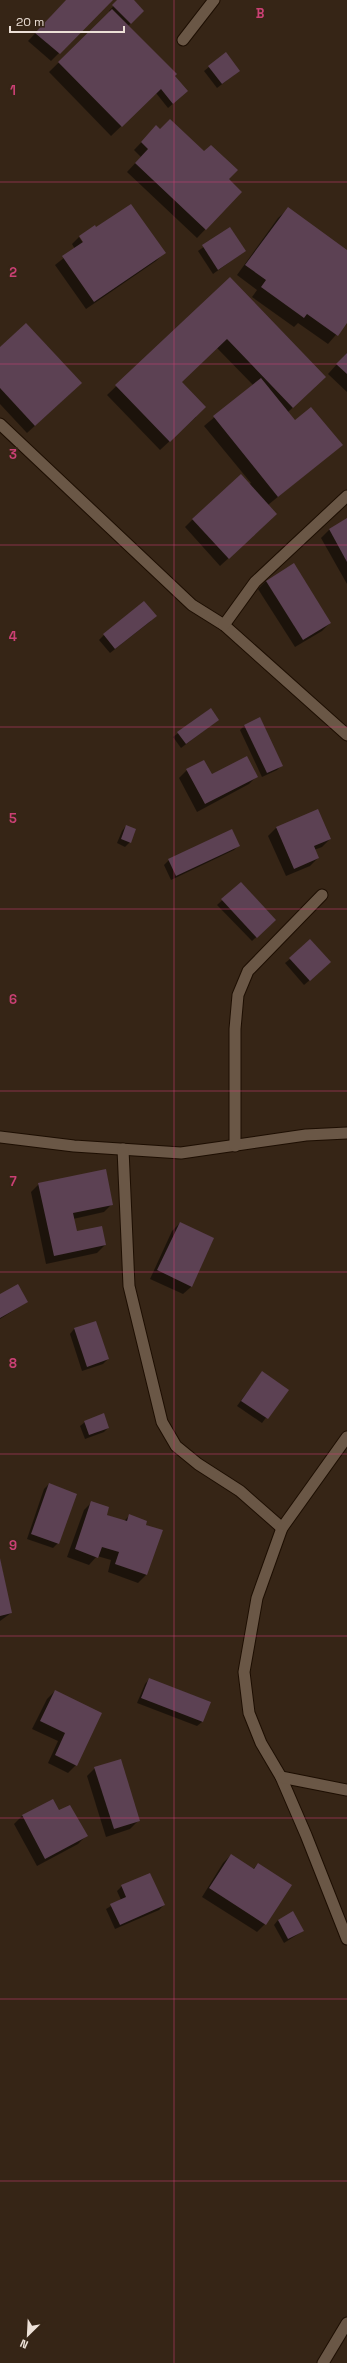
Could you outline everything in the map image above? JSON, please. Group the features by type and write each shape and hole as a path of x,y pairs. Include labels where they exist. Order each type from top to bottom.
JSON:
{"street":[{"path":"183,40 214,0"},
{"path":"0,424 192,605 224,625 347,736"},
{"path":"224,625 254,582 347,496"},
{"path":"235,1146 235,1029 238,995 248,971 322,894"},
{"path":"0,1137 74,1146 181,1153 306,1135 347,1133"},
{"path":"123,1149 129,1286 162,1422 176,1446 198,1464 240,1491 282,1528"},
{"path":"347,1437 282,1528 257,1598 244,1672 249,1713 261,1743 281,1777 347,1938"},
{"path":"281,1777 347,1790"},
{"path":"322,2363 347,2323"}],"building":[{"path":"66,0 113,0 60,54 35,33"},
{"path":"117,0 134,0 144,11 131,24 112,5"},
{"path":"112,9 177,74 175,76 188,91 173,104 161,89 122,127 58,62"},
{"path":"226,52 240,71 222,84 208,66"},
{"path":"170,119 204,151 211,145 238,170 229,179 242,192 206,230 135,163 148,149 141,142 156,125 160,129"},
{"path":"131,204 166,253 94,302 62,256 83,242 79,236 95,225 96,227"},
{"path":"288,207 347,250 347,323 338,336 307,314 304,318 261,287 266,280 245,265"},
{"path":"230,227 246,251 218,270 202,245"},
{"path":"230,277 326,377 293,408 227,339 182,382 206,407 170,442 115,385"},
{"path":"26,323 82,383 35,426 0,388 0,347"},
{"path":"347,353 347,374 336,364"},
{"path":"261,378 295,420 311,407 343,445 278,497 213,416"},
{"path":"241,474 277,514 229,559 192,519"},
{"path":"347,518 347,562 329,529"},
{"path":"294,563 331,623 303,640 266,581"},
{"path":"144,601 157,616 115,649 103,634"},
{"path":"211,708 219,720 186,744 177,732"},
{"path":"260,717 283,766 267,773 244,725"},
{"path":"247,756 258,777 205,804 186,769 204,760 212,774"},
{"path":"318,809 331,839 314,846 319,858 294,869 276,827"},
{"path":"126,825 136,829 131,843 121,839"},
{"path":"232,829 240,846 176,876 168,859"},
{"path":"241,882 276,920 257,938 221,899"},
{"path":"310,939 331,962 310,981 289,958"},
{"path":"106,1169 113,1205 73,1213 77,1231 102,1226 106,1245 54,1256 38,1183"},
{"path":"180,1222 214,1238 192,1287 157,1270"},
{"path":"18,1284 28,1302 0,1318 0,1294"},
{"path":"96,1321 109,1359 87,1367 74,1328"},
{"path":"262,1371 289,1390 268,1419 241,1401"},
{"path":"104,1413 109,1428 89,1435 84,1421"},
{"path":"49,1483 77,1494 59,1544 31,1534"},
{"path":"91,1501 109,1507 107,1515 127,1521 129,1514 147,1521 146,1525 163,1530 147,1575 115,1564 119,1552 102,1547 98,1558 75,1549"},
{"path":"0,1558 12,1613 0,1616"},
{"path":"149,1678 211,1702 203,1722 141,1698"},
{"path":"55,1690 102,1713 77,1766 55,1755 65,1733 40,1721"},
{"path":"121,1759 140,1821 114,1829 94,1767"},
{"path":"53,1799 59,1810 70,1805 88,1836 45,1859 22,1815"},
{"path":"231,1854 254,1869 258,1863 292,1885 266,1925 209,1888"},
{"path":"150,1873 165,1905 120,1925 110,1904 126,1897 121,1885"},
{"path":"293,1911 304,1931 288,1939 278,1920"}]}
